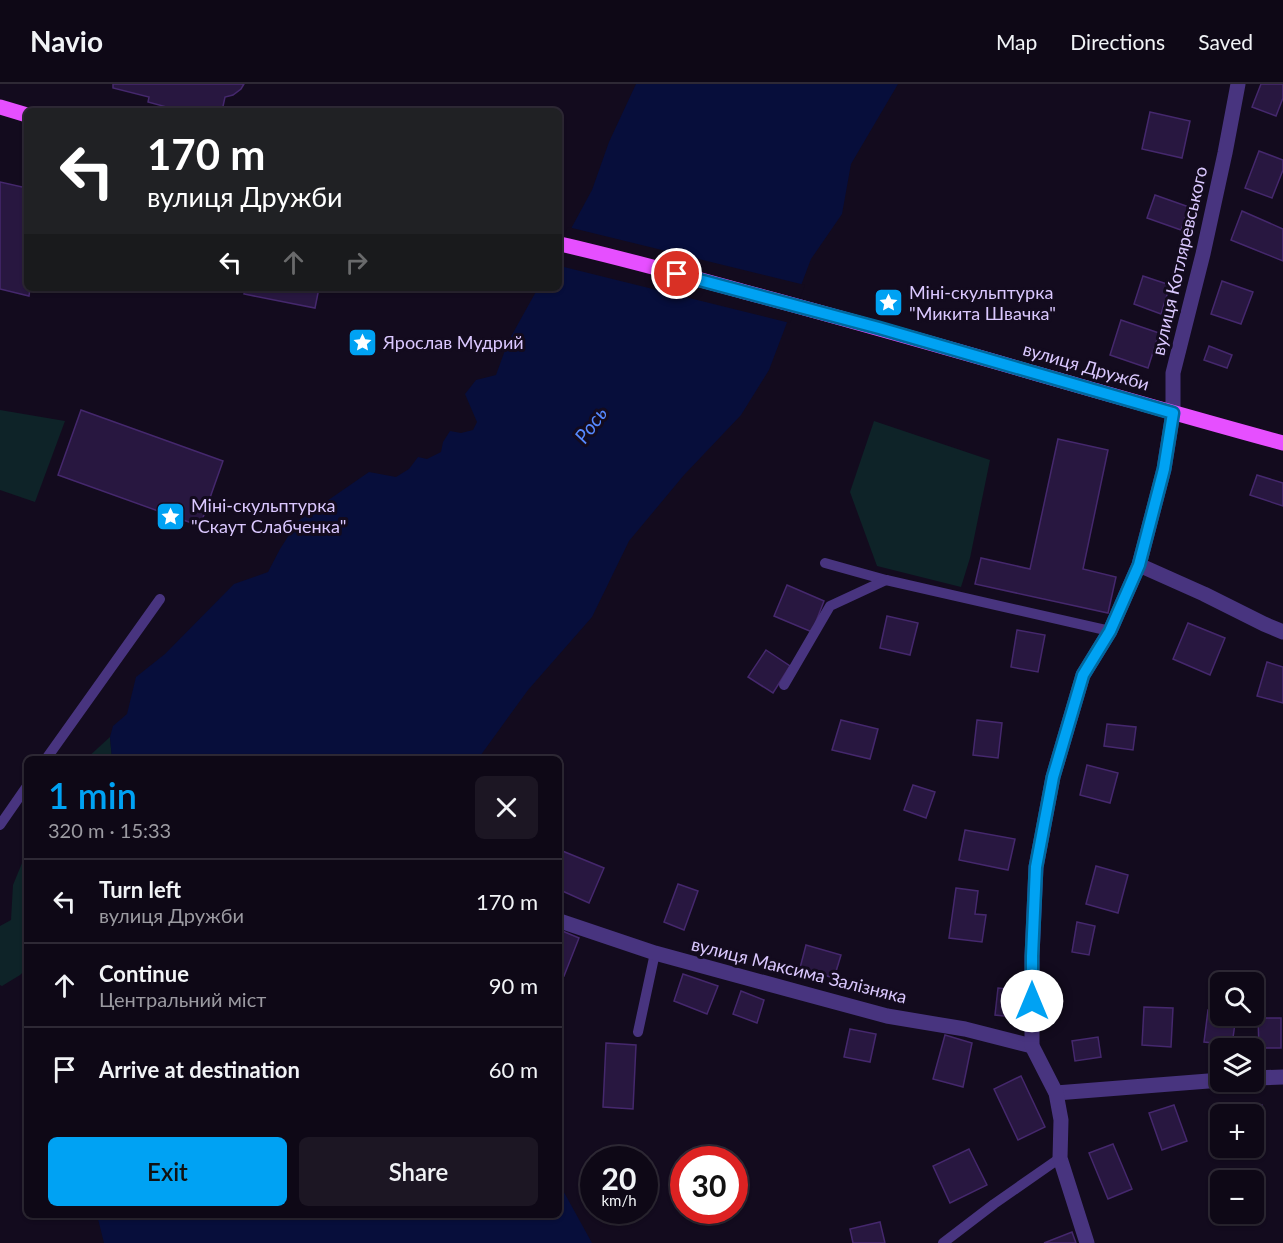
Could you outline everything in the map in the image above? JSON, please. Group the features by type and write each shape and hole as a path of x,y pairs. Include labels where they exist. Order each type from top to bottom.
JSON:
{"main road":[{"path":"0,107 24,114"},
{"name":"вулиця Дружби","path":"562,245 879,328 1283,443"}],"street":[{"name":"вулиця Котляревського","path":"1087,1243 1060,1158 1061,1120 1056,1093 1032,1046 1032,956 1036,867 1053,777 1083,675 1110,631 1139,565 1164,469 1173,413 1173,373 1203,254 1238,84"},
{"path":"1139,565 1283,632"},
{"name":"вулиця Максима Залізняка","path":"562,922 655,953 887,1016 965,1029 1032,1046"},
{"path":"1264,1078 1283,1077"},
{"path":"1056,1093 1210,1081"}],"lane":[{"path":"825,563 886,580 1110,631"},
{"path":"784,685 830,606 886,580"},
{"path":"48,756 160,599"},
{"path":"0,825 24,790"},
{"path":"638,1032 655,953"},
{"path":"944,1243 994,1204 1060,1158"}],"green space":[{"path":"0,410 65,421 35,502 0,490"},
{"path":"874,421 990,460 970,558 961,587 877,566 850,492"},
{"path":"110,737 112,756 89,756"},
{"path":"24,858 24,971 2,986 0,985 0,926 11,920 13,885"}],"water":[{"name":"Рось","path":"636,84 898,84 851,164 842,214 811,259 769,370 741,415 684,475 629,541 592,617 528,690 480,756 112,756 110,737 113,726 127,714 136,677 165,654 234,584 268,572 298,521 369,472 396,477 409,469 418,457 427,459 441,452 443,442 450,431 461,433 473,430 477,422 465,394 476,380 496,375 508,342 536,291 562,291 562,245 592,190 609,142"},
{"path":"562,1189 592,1243 104,1243 98,1218 562,1218"}],"pier":[{"path":"568,227 805,285 790,323 562,266 562,238"}],"building":[{"path":"113,84 244,84 233,95 225,97 223,108 170,108 148,102 149,97 113,88"},
{"path":"1261,84 1283,84 1283,98 1276,116 1252,107"},
{"path":"1150,112 1190,121 1182,158 1142,149"},
{"path":"1259,151 1283,160 1283,170 1272,198 1245,188"},
{"path":"0,182 24,187 24,291 30,291 29,296 0,289"},
{"path":"1155,195 1189,207 1181,230 1147,218"},
{"path":"1242,211 1283,229 1283,261 1231,240"},
{"path":"1143,276 1170,285 1161,314 1134,304"},
{"path":"1222,281 1253,292 1241,324 1211,314"},
{"path":"244,291 318,291 315,308 244,294"},
{"path":"1121,320 1159,333 1148,368 1110,355"},
{"path":"1209,346 1232,355 1227,368 1204,360"},
{"path":"81,410 223,461 200,526 58,475"},
{"path":"1058,439 1108,450 1083,569 1116,577 1108,613 975,584 981,558 1030,569"},
{"path":"1257,475 1283,483 1283,506 1250,495"},
{"path":"787,585 824,601 812,632 774,616"},
{"path":"887,616 918,623 910,655 880,648"},
{"path":"1188,623 1225,638 1210,675 1173,659"},
{"path":"1017,630 1045,635 1038,672 1011,667"},
{"path":"766,650 790,666 773,693 748,677"},
{"path":"1267,662 1283,667 1283,703 1257,696"},
{"path":"841,720 878,729 870,759 832,750"},
{"path":"977,720 1002,723 998,758 973,755"},
{"path":"1107,724 1136,727 1133,750 1104,746"},
{"path":"1087,765 1118,773 1110,803 1080,795"},
{"path":"913,785 935,792 926,818 904,810"},
{"path":"965,830 1015,839 1008,870 959,860"},
{"path":"562,851 604,868 589,903 562,891"},
{"path":"1096,866 1128,875 1118,913 1086,904"},
{"path":"678,884 698,891 684,930 664,922"},
{"path":"956,888 978,891 975,914 986,915 982,942 949,938"},
{"path":"1077,922 1095,926 1089,955 1072,952"},
{"path":"562,931 579,938 564,976 562,975"},
{"path":"806,945 841,955 834,978 800,968"},
{"path":"683,974 718,986 707,1014 674,1001"},
{"path":"998,988 1016,990 1013,1017 995,1015"},
{"path":"741,991 764,1000 757,1023 733,1014"},
{"path":"1144,1007 1173,1008 1171,1047 1142,1045"},
{"path":"1208,1010 1210,1010 1210,1026 1235,1026 1233,1038 1210,1038 1210,1043 1204,1042"},
{"path":"1264,1018 1281,1018 1281,1048 1264,1048 1264,1038 1259,1038 1258,1026 1264,1026"},
{"path":"850,1029 876,1034 870,1062 844,1057"},
{"path":"945,1035 972,1043 963,1087 933,1079"},
{"path":"1098,1037 1101,1057 1075,1061 1072,1041"},
{"path":"606,1043 636,1045 633,1109 603,1107"},
{"path":"1021,1076 1045,1127 1018,1140 994,1089"},
{"path":"1174,1105 1187,1141 1162,1150 1149,1113"},
{"path":"1113,1144 1132,1189 1108,1199 1089,1153"},
{"path":"969,1149 987,1185 950,1203 933,1166"},
{"path":"880,1222 885,1243 853,1243 850,1229"},
{"path":"1072,1232 1076,1243 1044,1243"}],"place":[{"name":"Міні-скульптурка \"Микита Швачка\"","path":"888,303"},
{"name":"Ярослав Мудрий","path":"362,343"},
{"name":"Міні-скульптурка \"Скаут Слабченка\"","path":"170,516"}],"route":[{"path":"677,274 879,328 1173,413 1164,469 1139,565 1110,631 1083,675 1053,777 1036,867 1032,1001"}]}
